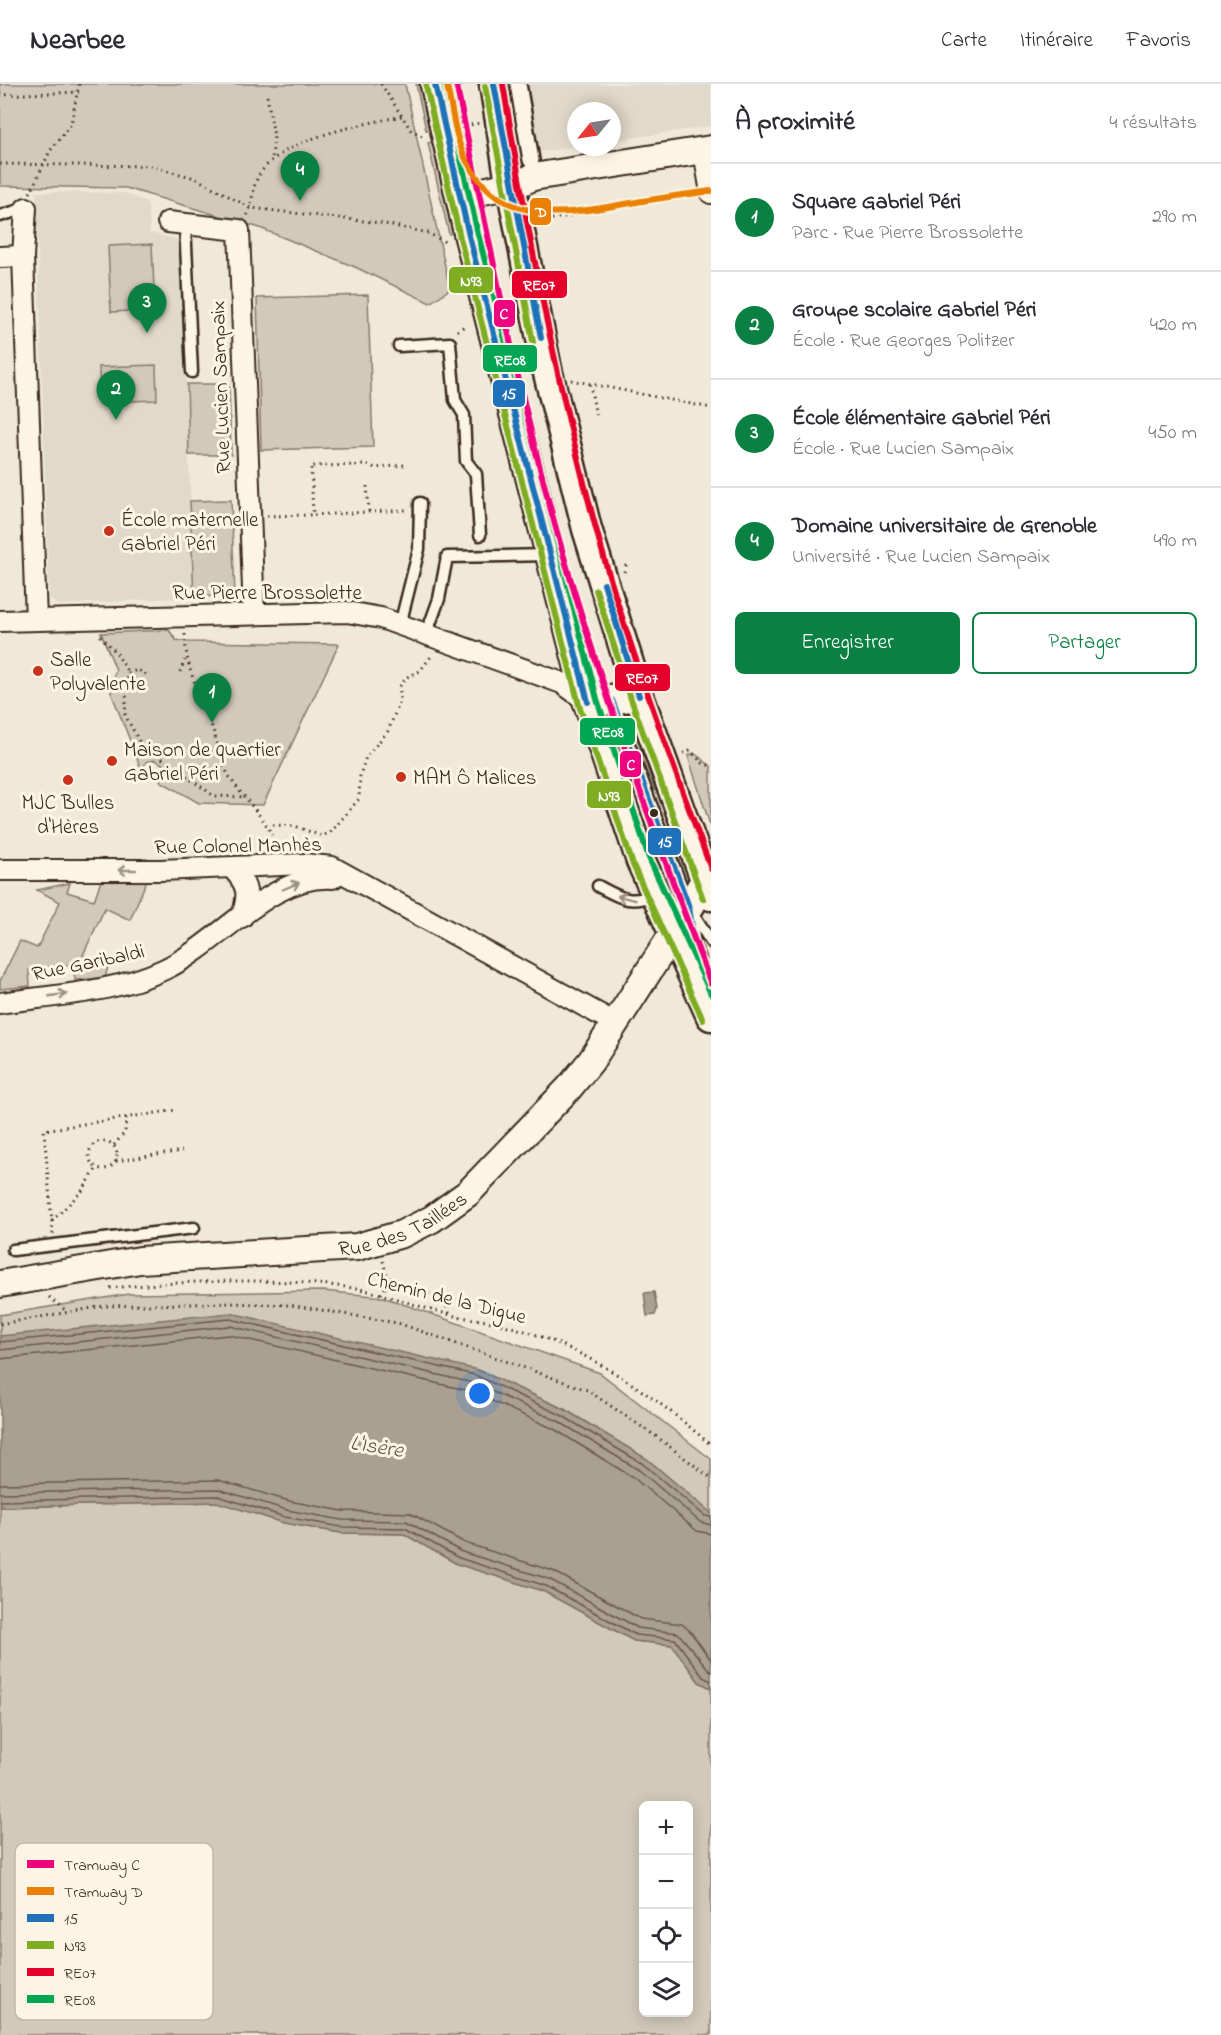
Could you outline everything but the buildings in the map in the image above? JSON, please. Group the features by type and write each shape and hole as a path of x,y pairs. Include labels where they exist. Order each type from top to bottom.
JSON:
{"main road":[{"path":"435,84 460,196 550,555 613,699 704,889 674,932"},
{"path":"494,84 547,369 587,529 641,861 711,1016"}],"street":[{"path":"518,84 531,160"},
{"path":"460,196 511,185 533,177 707,150 703,194"},
{"path":"26,208 22,256 36,620"},
{"path":"177,223 239,230"},
{"name":"Rue Lucien Sampaix","path":"239,230 254,614"},
{"path":"0,257 22,256"},
{"name":"Rue Pierre Brossolette","path":"0,621 347,612 381,618 613,699"},
{"name":"Rue Colonel Manhès","path":"0,870 232,868 304,864 332,867 351,880 453,932 617,1024"},
{"path":"232,868 242,880 248,897 242,917"},
{"name":"Rue Garibaldi","path":"0,1003 89,991 140,979 174,964 274,893 313,877 351,880"},
{"name":"Rue des Taillées","path":"0,1284 140,1260 357,1247 380,1242 432,1219 468,1193 569,1088 617,1024 660,950 674,932"}],"lane":[{"path":"0,216 26,208"},
{"path":"177,223 192,372"},
{"path":"399,346 450,343 455,400 464,416 466,461 476,474 480,535"},
{"path":"400,625 419,549 420,506"},
{"path":"435,638 447,557 550,555"},
{"path":"598,886 626,901 639,901 656,895"},
{"path":"704,889 711,942"},
{"path":"704,889 695,948 711,984"},
{"path":"13,1250 194,1228"}],"path":[{"path":"26,208 43,166 71,124 79,84"},
{"path":"381,84 411,130 422,137 501,119"},
{"path":"0,95 79,92"},
{"path":"267,96 274,136 272,159"},
{"path":"239,230 250,208 257,179 272,159 296,146 336,132 402,116"},
{"path":"0,164 150,166 195,178 250,208 380,223 428,232 445,242"},
{"path":"538,221 703,194"},
{"path":"571,380 711,408"},
{"path":"590,384 596,416"},
{"path":"313,515 311,466 369,465 375,468 404,465"},
{"path":"367,486 369,512"},
{"path":"250,517 369,512 420,506"},
{"path":"624,572 627,562"},
{"path":"184,615 185,660 212,726 219,755 230,779 261,814 272,835"},
{"path":"95,618 96,631 116,652 128,673 125,715 140,743 214,796 246,797"},
{"path":"273,825 295,826 321,836 330,833 359,799 360,775 366,757 388,731 400,701 400,686 407,677 420,671 435,638"},
{"path":"180,672 185,660"},
{"path":"128,673 138,670 146,674"},
{"path":"690,751 703,763 711,766"},
{"path":"54,1245 44,1130 176,1110"},
{"path":"114,1145 125,1132 126,1117"},
{"path":"97,1167 89,1157 93,1144 99,1141 107,1141 114,1145 117,1153 116,1161"},
{"path":"97,1167 109,1167 116,1161 182,1151"},
{"path":"52,1222 82,1191 97,1167"},
{"path":"380,1242 386,1273 391,1279 444,1300 450,1315"},
{"path":"381,1294 391,1279"},
{"name":"Chemin de la Digue","path":"108,1288 184,1282 267,1282 347,1287 381,1294 450,1315 500,1324 529,1333 593,1361 635,1386 711,1445"},
{"path":"38,1299 58,1295"},
{"path":"49,1297 67,1311"},
{"path":"0,1324 104,1306 229,1303 290,1305 398,1323 492,1354 587,1390 657,1437 711,1478"}],"shaded area":[{"path":"0,84 405,84 450,289 430,303 355,267 260,228 126,188 0,186"},
{"path":"416,84 423,84 433,128 426,130"},
{"path":"502,84 711,84 711,126 621,140 621,102 567,102 567,148 515,151"},
{"path":"436,141 460,231 449,234 428,143"},
{"path":"36,192 125,193 148,203 150,233 181,240 194,597 57,605 49,597"},
{"path":"152,244 155,310 111,312 108,246"},
{"path":"368,295 373,447 261,450 257,298"},
{"path":"156,365 157,400 100,402 99,367"},
{"path":"187,384 229,384 231,455 189,455"},
{"path":"231,500 235,595 194,597 190,501"},
{"path":"169,630 176,640 187,642 339,644 263,805 199,803 160,781 164,765 155,760 146,762 142,771 109,687 116,670 101,633"},
{"path":"639,722 663,787 655,791 632,724"},
{"path":"614,727 638,796 631,798 607,730"},
{"path":"694,753 711,766 711,828 688,756"},
{"path":"147,880 130,920 105,908 83,955 108,967 105,978 75,980 73,964 29,970 30,986 0,989 0,981 20,941 37,948 60,902 37,890 70,883 67,892 94,900 101,881"},
{"path":"323,1291 383,1297 600,1373 711,1459 711,1513 647,1459 564,1409 478,1370 0,1336 0,1315 129,1294"},
{"path":"218,1502 284,1523 341,1533 404,1534 457,1564 543,1591 634,1641 672,1645 699,1682 711,1688 711,2035 0,2035 0,1507"}],"water":[{"path":"654,1292 657,1309 655,1315 647,1316 644,1293"},
{"name":"L'Isère","path":"231,1313 478,1370 564,1409 647,1459 711,1513 711,1688 699,1682 672,1645 634,1641 543,1591 457,1564 404,1534 341,1533 284,1523 217,1502 0,1507 0,1336"}],"tram line":[{"name":"C","path":"456,84 515,361 555,525 628,756 711,984"},
{"name":"D","path":"447,86 457,137 469,165 484,185 500,199 518,207 538,212 580,211 711,191"}],"transit line":[{"name":"15","path":"435,84 469,236 588,702"},
{"name":"RE08","path":"444,84 478,234 597,699 649,858 711,994"},
{"name":"15","path":"494,84 541,338"},
{"name":"RE07","path":"503,84 543,305 595,525 635,655 711,869"},
{"name":"N93","path":"426,86 460,238 579,705 633,865 703,1020"},
{"name":"N93","path":"485,86 533,342"},
{"name":"15","path":"604,584 639,696"},
{"name":"N93","path":"596,590 631,699 703,899"},
{"name":"15","path":"612,700 689,907 695,947 711,984"}],"place":[{"name":"Domaine universitaire de Grenoble","path":"300,201"},
{"name":"École élémentaire Gabriel Péri","path":"147,333"},
{"name":"Groupe scolaire Gabriel Péri","path":"116,420"},
{"name":"École maternelle Gabriel Péri","path":"109,531"},
{"name":"Salle Polyvalente","path":"38,671"},
{"name":"Square Gabriel Péri","path":"212,723"},
{"name":"Maison de quartier Gabriel Péri","path":"112,761"},
{"name":"MAM Ô Malices","path":"401,777"},
{"name":"MJC Bulles d'Hères","path":"68,780"}]}
